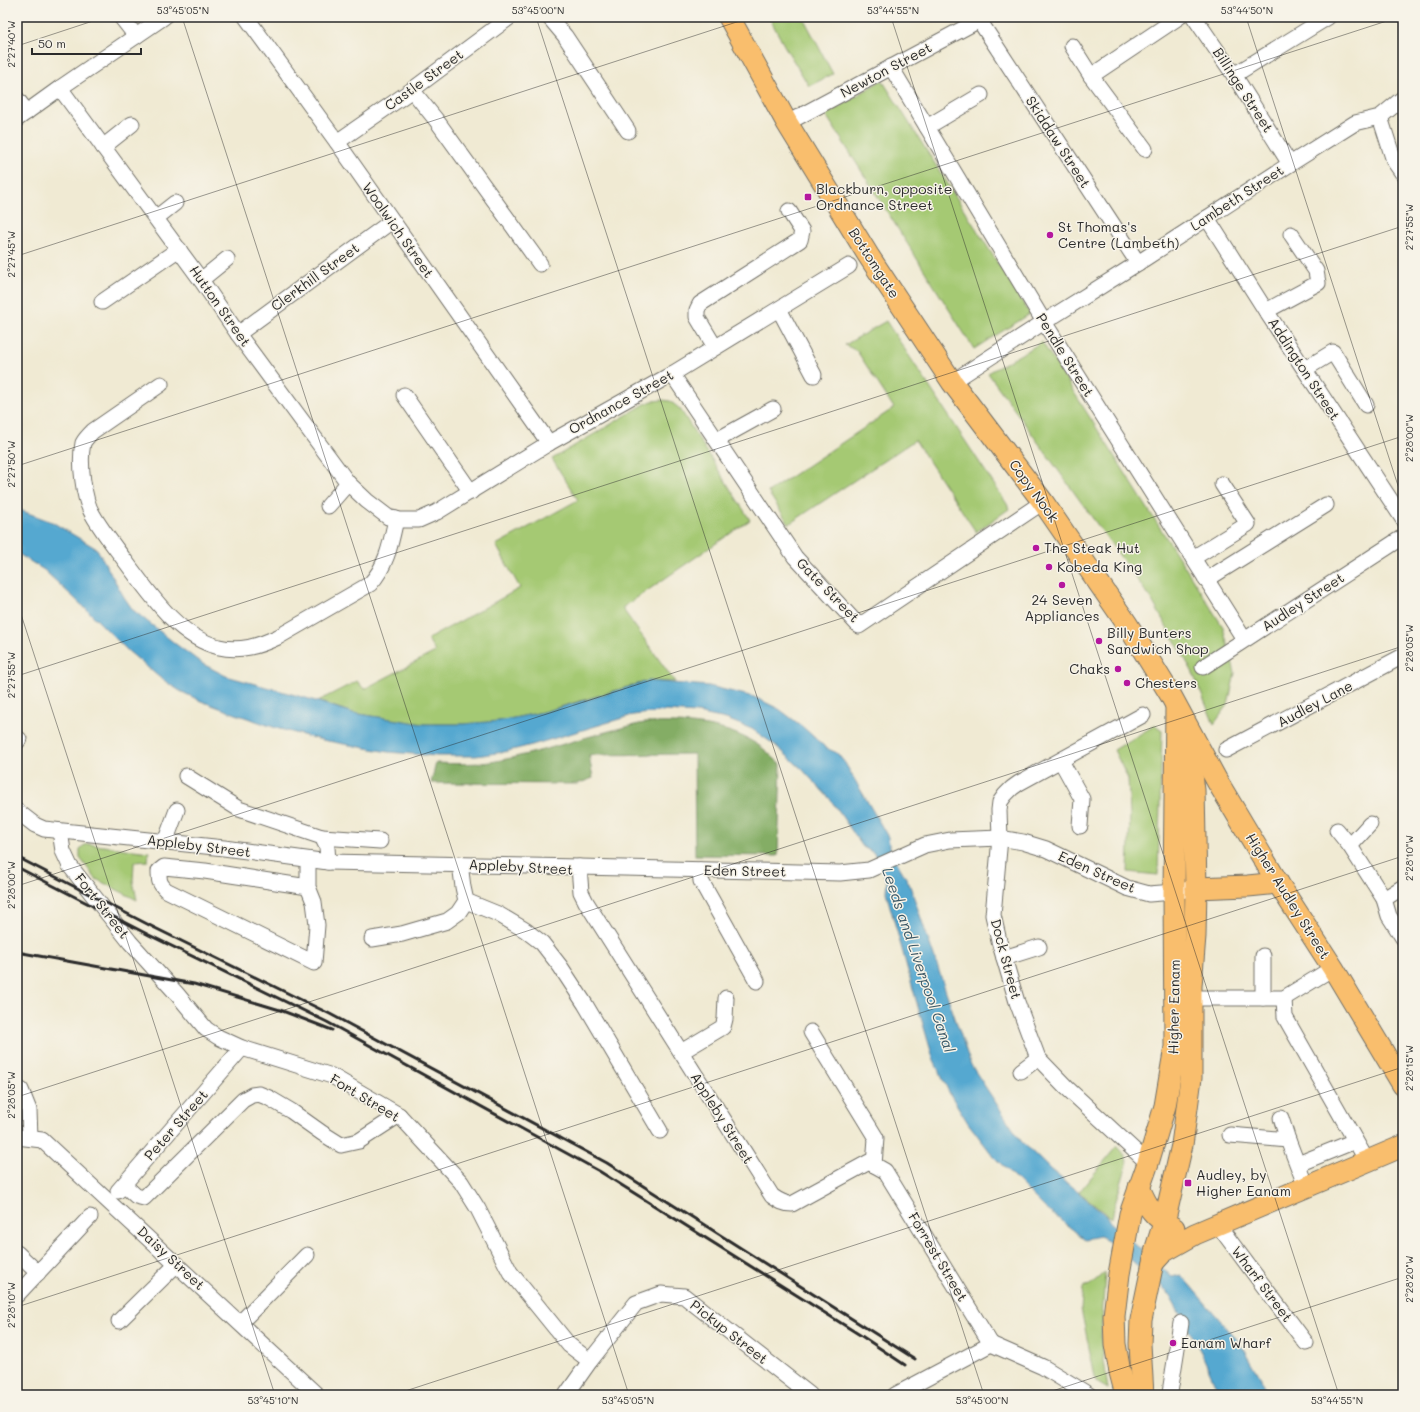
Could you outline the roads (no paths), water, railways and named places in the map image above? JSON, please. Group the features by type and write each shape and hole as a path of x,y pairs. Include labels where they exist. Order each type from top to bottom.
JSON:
{"highway":[{"name":"Bottomgate","path":"729,17 787,122 868,254 952,382"},
{"name":"Copy Nook","path":"952,382 1043,502 1127,624 1181,715"},
{"name":"Higher Audley Street","path":"1181,715 1217,781 1278,883 1333,968 1403,1085"},
{"name":"Higher Eanam","path":"1126,1395 1115,1344 1114,1316 1118,1274 1130,1214 1148,1163 1165,1106 1183,998 1196,888 1194,790 1181,715"},
{"name":"Higher Eanam","path":"1143,1395 1140,1344 1141,1320 1155,1255 1182,1146 1191,1078 1174,892 1181,715"},
{"path":"1196,888 1278,883"},
{"path":"1155,1255 1177,1245 1195,1234 1403,1146"},
{"path":"1139,1187 1149,1209 1158,1219 1182,1232 1195,1234"}],"street":[{"path":"121,17 136,36"},
{"path":"17,99 22,116 60,88 164,17"},
{"name":"Woolwich Street","path":"246,17 337,142 550,443"},
{"name":"Castle Street","path":"337,142 412,90 510,17"},
{"path":"549,17 565,36 628,131"},
{"path":"1091,76 1179,17"},
{"name":"Billinge Street","path":"1194,17 1234,75 1290,164"},
{"path":"1234,75 1328,17"},
{"name":"Newton Street","path":"787,122 982,19"},
{"name":"Skiddaw Street","path":"982,19 1138,263"},
{"path":"1072,46 1091,76 1145,149"},
{"name":"Pendle Street","path":"890,67 1044,322 1244,639"},
{"name":"Hutton Street","path":"60,88 348,483 367,501 392,518"},
{"path":"412,90 437,121 540,264"},
{"path":"926,127 981,95"},
{"name":"Lambeth Street","path":"952,382 1355,123 1380,117 1403,98"},
{"path":"1380,117 1394,162 1403,174"},
{"path":"103,147 132,124"},
{"path":"156,218 175,203"},
{"path":"715,347 697,317 697,310 700,304 800,240 802,231 789,211"},
{"name":"Addington Street","path":"1207,218 1266,311 1403,519"},
{"name":"Clerkhill Street","path":"238,334 392,221"},
{"path":"1266,311 1318,283 1316,271 1291,234"},
{"path":"102,302 179,250"},
{"path":"201,280 227,259"},
{"name":"Ordnance Street","path":"392,518 410,520 427,517 471,492 550,443 672,374 849,266"},
{"path":"779,309 814,376"},
{"path":"1304,369 1333,352 1366,405"},
{"name":"Gate Street","path":"672,374 795,557 859,626 1043,502"},
{"path":"161,384 92,431 84,442 82,457 84,489 92,514 149,592 170,616 188,631 204,641 219,647 233,649 248,648 262,644 278,637 370,584 377,576 388,553 392,518"},
{"path":"404,395 471,492"},
{"path":"717,440 773,409"},
{"path":"328,506 348,483"},
{"path":"1192,558 1248,524 1222,484"},
{"path":"1206,580 1326,504"},
{"name":"Audley Street","path":"1203,667 1403,537"},
{"name":"Audley Lane","path":"1226,750 1402,660"},
{"name":"Dock Street","path":"1143,715 1019,783 1005,795 1000,802 999,810 1000,838 994,915 1004,958 1017,1002 1038,1058 1067,1088 1148,1163"},
{"path":"1061,761 1082,799 1080,826"},
{"path":"186,776 239,808 322,837 380,841"},
{"path":"166,842 177,810"},
{"name":"Appleby Street","path":"17,811 39,828 328,862 579,867 581,892 586,902 772,1196 778,1201 786,1204 792,1204 869,1162 880,1168"},
{"path":"1350,846 1370,824"},
{"path":"1338,830 1384,899 1390,916 1403,938"},
{"name":"Fort Street","path":"60,831 63,851 70,866 130,942 206,1029 218,1037 242,1048 332,1076 399,1115 461,1182 478,1209 510,1272 569,1345 590,1361"},
{"path":"322,837 327,847 328,862"},
{"name":"Eden Street","path":"579,867 840,873 870,870 925,845 950,840 1000,838 1023,842 1046,849 1127,888 1149,894 1196,888"},
{"path":"308,860 308,887 314,902 317,925 314,963 166,890 160,884 159,871 164,867 181,868 308,887"},
{"path":"372,939 402,934 447,921 458,913 466,901 460,864"},
{"path":"700,870 701,881 757,981"},
{"path":"1384,899 1403,887"},
{"path":"466,901 498,914 525,930 546,949 560,966 585,1004 660,1131"},
{"path":"1004,958 1039,947"},
{"path":"1262,956 1263,998"},
{"path":"1183,998 1284,998 1333,968"},
{"path":"681,1052 723,1027 726,998"},
{"path":"1284,998 1285,1017 1367,1161"},
{"path":"811,1032 876,1138 880,1168"},
{"name":"Peter Street","path":"109,1201 242,1048"},
{"path":"1021,1071 1038,1058"},
{"path":"17,1089 21,1090 29,1110 23,1137"},
{"path":"124,1185 136,1196 144,1198 242,1100 252,1095 259,1094 286,1108 341,1145 359,1141 399,1115"},
{"path":"1281,1118 1306,1187"},
{"path":"1230,1135 1288,1140"},
{"name":"Daisy Street","path":"23,1137 42,1140 318,1395"},
{"path":"1298,1164 1355,1141"},
{"name":"Forrest Street","path":"880,1168 991,1344"},
{"path":"17,1295 90,1217"},
{"name":"Wharf Street","path":"1218,1225 1306,1343"},
{"path":"17,1253 38,1273"},
{"path":"240,1323 307,1255"},
{"path":"120,1321 177,1264"},
{"name":"Pickup Street","path":"566,1395 590,1361 636,1302 661,1294 684,1296 810,1395"},
{"path":"1171,1395 1170,1392 1181,1323"},
{"path":"895,1395 991,1344 1043,1367 1089,1395"}],"water":[{"name":"Leeds and Liverpool Canal","path":"17,509 52,522 97,549 133,610 203,664 226,676 306,698 353,713 423,724 464,724 499,721 543,712 648,681 709,686 754,697 779,709 803,727 826,748 837,753 845,763 888,837 893,855 909,883 971,1065 1021,1141 1051,1170 1106,1215 1110,1222 1172,1277 1181,1275 1245,1351 1270,1395 1220,1395 1201,1352 1167,1291 1108,1240 1100,1236 1085,1239 1046,1209 994,1157 968,1123 950,1094 934,1061 886,892 887,881 874,853 863,847 830,799 802,769 775,745 752,729 726,719 697,713 666,711 633,715 532,745 504,752 476,756 437,756 388,752 322,740 276,728 201,701 180,691 159,677 127,650 44,570 17,553"}],"railway":[{"path":"17,857 153,927 330,1014 607,1163 915,1359"},
{"path":"17,867 149,935 327,1022 599,1171 860,1335 905,1365"},
{"path":"17,952 194,984 280,1010 332,1030"}],"place":[{"name":"Blackburn, opposite Ordnance Street","path":"808,197"},
{"name":"St Thomas's Centre (Lambeth)","path":"1050,235"},
{"name":"The Steak Hut","path":"1036,548"},
{"name":"Kobeda King","path":"1049,567"},
{"name":"24 Seven Appliances","path":"1062,585"},
{"name":"Billy Bunters Sandwich Shop","path":"1099,641"},
{"name":"Chaks","path":"1118,669"},
{"name":"Chesters","path":"1127,683"},
{"name":"Audley, by Higher Eanam","path":"1188,1183"},
{"name":"Eanam Wharf","path":"1173,1343"}]}
